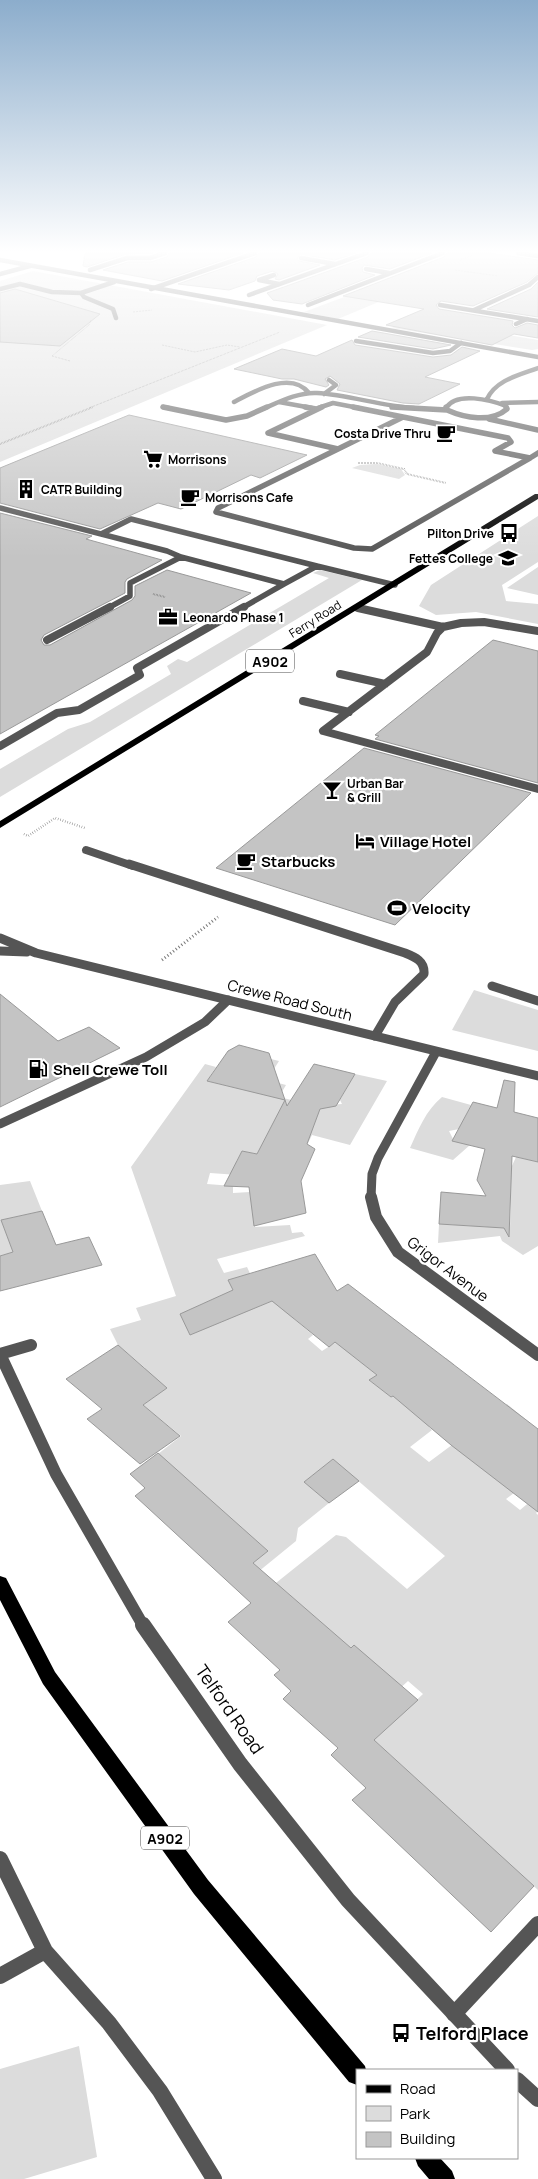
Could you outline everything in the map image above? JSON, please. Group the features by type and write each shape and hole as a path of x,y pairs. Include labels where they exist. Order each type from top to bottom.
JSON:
{"main road":[{"name":"Ferry Road","path":"0,825 358,608 538,496"},
{"name":"A902","path":"0,1583 49,1678 195,1879 356,2073"},
{"path":"427,2159 444,2179"}],"street":[{"path":"525,355 538,357"},
{"path":"487,399 495,387 538,368"},
{"path":"324,394 336,385 328,380"},
{"path":"234,402 279,383 297,384 306,388 309,393"},
{"path":"163,407 226,420 247,416 296,395 309,393 324,394 392,407 447,410 461,416 484,417 538,430"},
{"path":"447,410 448,404 453,401 468,399 487,399 502,403 538,402"},
{"path":"279,402 316,408"},
{"path":"338,449 268,433 316,408 333,403 510,439 511,442 495,451 530,458"},
{"path":"484,417 506,412 506,406 502,403"},
{"path":"403,417 218,508 216,512 367,550 372,549 538,453"},
{"path":"0,508 167,551 181,557 284,584"},
{"path":"101,534 131,519 395,585"},
{"path":"48,640 130,596 130,583 181,557"},
{"path":"0,746 57,713 79,710 140,675 137,668 317,566"},
{"path":"358,608 444,627"},
{"path":"538,631 484,622 461,622 444,627 434,636 431,647 427,652 324,731 538,789"},
{"path":"340,674 384,684"},
{"path":"303,701 348,712"},
{"path":"86,850 239,901 405,953 422,961 425,968 424,974 395,1002 375,1036"},
{"name":"Crewe Road South","path":"0,938 36,953 538,1076"},
{"name":"Crewe Road South","path":"0,951 36,953"},
{"path":"492,986 538,1001"},
{"path":"0,1124 146,1057 205,1022 228,1000"},
{"name":"Grigor Avenue","path":"436,1052 375,1161 370,1185 374,1211 386,1237 398,1252 538,1355"},
{"name":"Telford Road","path":"31,1345 0,1354 56,1474 138,1618 240,1764 348,1900 506,2069"},
{"path":"0,1860 45,1951 109,2023 160,2091 214,2179"},
{"path":"454,2014 538,1924"},
{"path":"0,1976 45,1951"},
{"path":"518,2081 538,2099"}],"path":[{"path":"54,355 52,356 70,361"},
{"path":"0,444 223,355"},
{"path":"324,455 361,464 377,463 404,469 407,474 476,489"},
{"path":"155,966 239,901"}],"green space":[{"path":"0,355 256,355 0,462"},
{"path":"376,464 401,469 405,475 399,479 352,468 360,465"},
{"name":"Fettes College","path":"538,516 538,562 502,585 506,601 538,604 538,624 476,612 436,615 419,606 431,585"},
{"path":"538,567 538,595 507,588"},
{"path":"320,570 362,580 0,797 0,769 68,729 90,722 171,674 167,666 178,659 187,662 329,578 313,573"},
{"path":"474,990 538,1010 538,1051 452,1030"},
{"path":"271,1059 279,1061 267,1080 286,1085 279,1097 316,1106 342,1104 340,1100 355,1074 387,1081 350,1145 312,1135 308,1143 267,1135 257,1154 242,1151 236,1162 292,1179 210,1173 207,1184 233,1186 233,1193 250,1192 255,1227 290,1225 292,1233 302,1232 305,1236 217,1259 224,1273 247,1267 254,1282 202,1304 218,1323 321,1281 294,1319 313,1335 308,1339 322,1351 336,1342 377,1375 370,1381 391,1397 446,1358 454,1364 427,1382 436,1421 429,1427 432,1430 410,1447 429,1462 507,1404 525,1419 521,1422 514,1493 506,1499 520,1510 538,1495 538,1511 536,1513 538,1515 538,1890 374,1740 423,1694 408,1681 384,1703 354,1645 336,1661 337,1636 282,1588 256,1608 251,1603 336,1535 346,1537 407,1589 445,1556 333,1459 304,1482 329,1503 298,1528 296,1541 237,1589 229,1582 268,1551 158,1454 181,1436 143,1405 167,1388 151,1375 126,1382 145,1368 118,1345 110,1329 141,1320 136,1308 176,1296 131,1167 205,1064 216,1067 207,1081 250,1091"},
{"path":"442,1097 471,1105 459,1129 449,1131 453,1139 470,1145 453,1160 410,1148 427,1114"},
{"path":"516,1157 538,1162 538,1246 523,1255 502,1241 500,1236 438,1243 439,1224 510,1228 511,1198 498,1197"},
{"path":"30,1181 42,1211 1,1220 13,1252 0,1256 0,1185"},
{"path":"79,2046 97,2157 24,2179 0,2179 0,2069"}],"building":[{"path":"268,355 418,355 433,357 472,355 425,377 460,384 419,404 403,403 337,390 340,384 330,376 325,379 329,385 326,387 294,379 282,379 234,369"},
{"name":"Morrisons","path":"129,415 307,455 260,478 251,475 181,509 158,503 100,529 0,503 0,468"},
{"name":"Leonardo Phase 1","path":"0,513 92,536 86,539 162,560 127,579 125,582 125,593 44,635 41,640 44,645 50,645 132,600 135,596 135,586 167,570 251,593 0,734"},
{"path":"493,640 538,651 538,783 375,739 379,736 375,735"},
{"name":"Village Hotel","path":"364,748 531,793 395,925 216,868"},
{"path":"0,994 58,1041 89,1027 120,1048 0,1107"},
{"path":"239,1045 269,1053 285,1100 207,1081 228,1051"},
{"path":"314,1064 355,1074 336,1106 320,1109 307,1144 315,1149 301,1181 306,1213 254,1226 249,1187 224,1186 242,1151 257,1154 285,1100 287,1106"},
{"path":"504,1080 515,1082 514,1112 538,1118 538,1162 512,1156 509,1237 504,1228 439,1224 441,1192 486,1196 477,1180 485,1149 452,1141 473,1102 497,1108"},
{"path":"42,1211 56,1245 89,1237 102,1265 0,1291 0,1256 13,1252 1,1220"},
{"path":"315,1254 337,1291 348,1284 538,1429 538,1512 451,1445 393,1396 391,1397 369,1380 377,1375 335,1342 329,1347 272,1301 190,1335 180,1314 233,1290 228,1280"},
{"path":"118,1345 167,1388 143,1405 180,1436 140,1464 87,1419 102,1409 66,1379"},
{"path":"158,1453 268,1551 253,1563 351,1648 354,1645 418,1700 374,1740 534,1886 491,1932 352,1800 366,1788 331,1755 338,1748 283,1699 291,1691 274,1675 280,1670 228,1622 251,1603 135,1496 145,1488 130,1474"},
{"path":"333,1459 359,1481 329,1503 304,1482"}],"place":[{"name":"Costa Drive Thru","path":"446,433"},
{"name":"Morrisons","path":"153,459"},
{"name":"CATR Building","path":"26,489"},
{"name":"Morrisons Cafe","path":"190,497"},
{"name":"Pilton Drive","path":"509,533"},
{"name":"Fettes College","path":"508,558"},
{"name":"Leonardo Phase 1","path":"168,617"},
{"name":"Urban Bar & Grill","path":"332,790"},
{"name":"Village Hotel","path":"365,841"},
{"name":"Starbucks","path":"246,861"},
{"name":"Velocity","path":"397,908"},
{"name":"Shell Crewe Toll","path":"38,1069"},
{"name":"Telford Place","path":"401,2033"}]}
